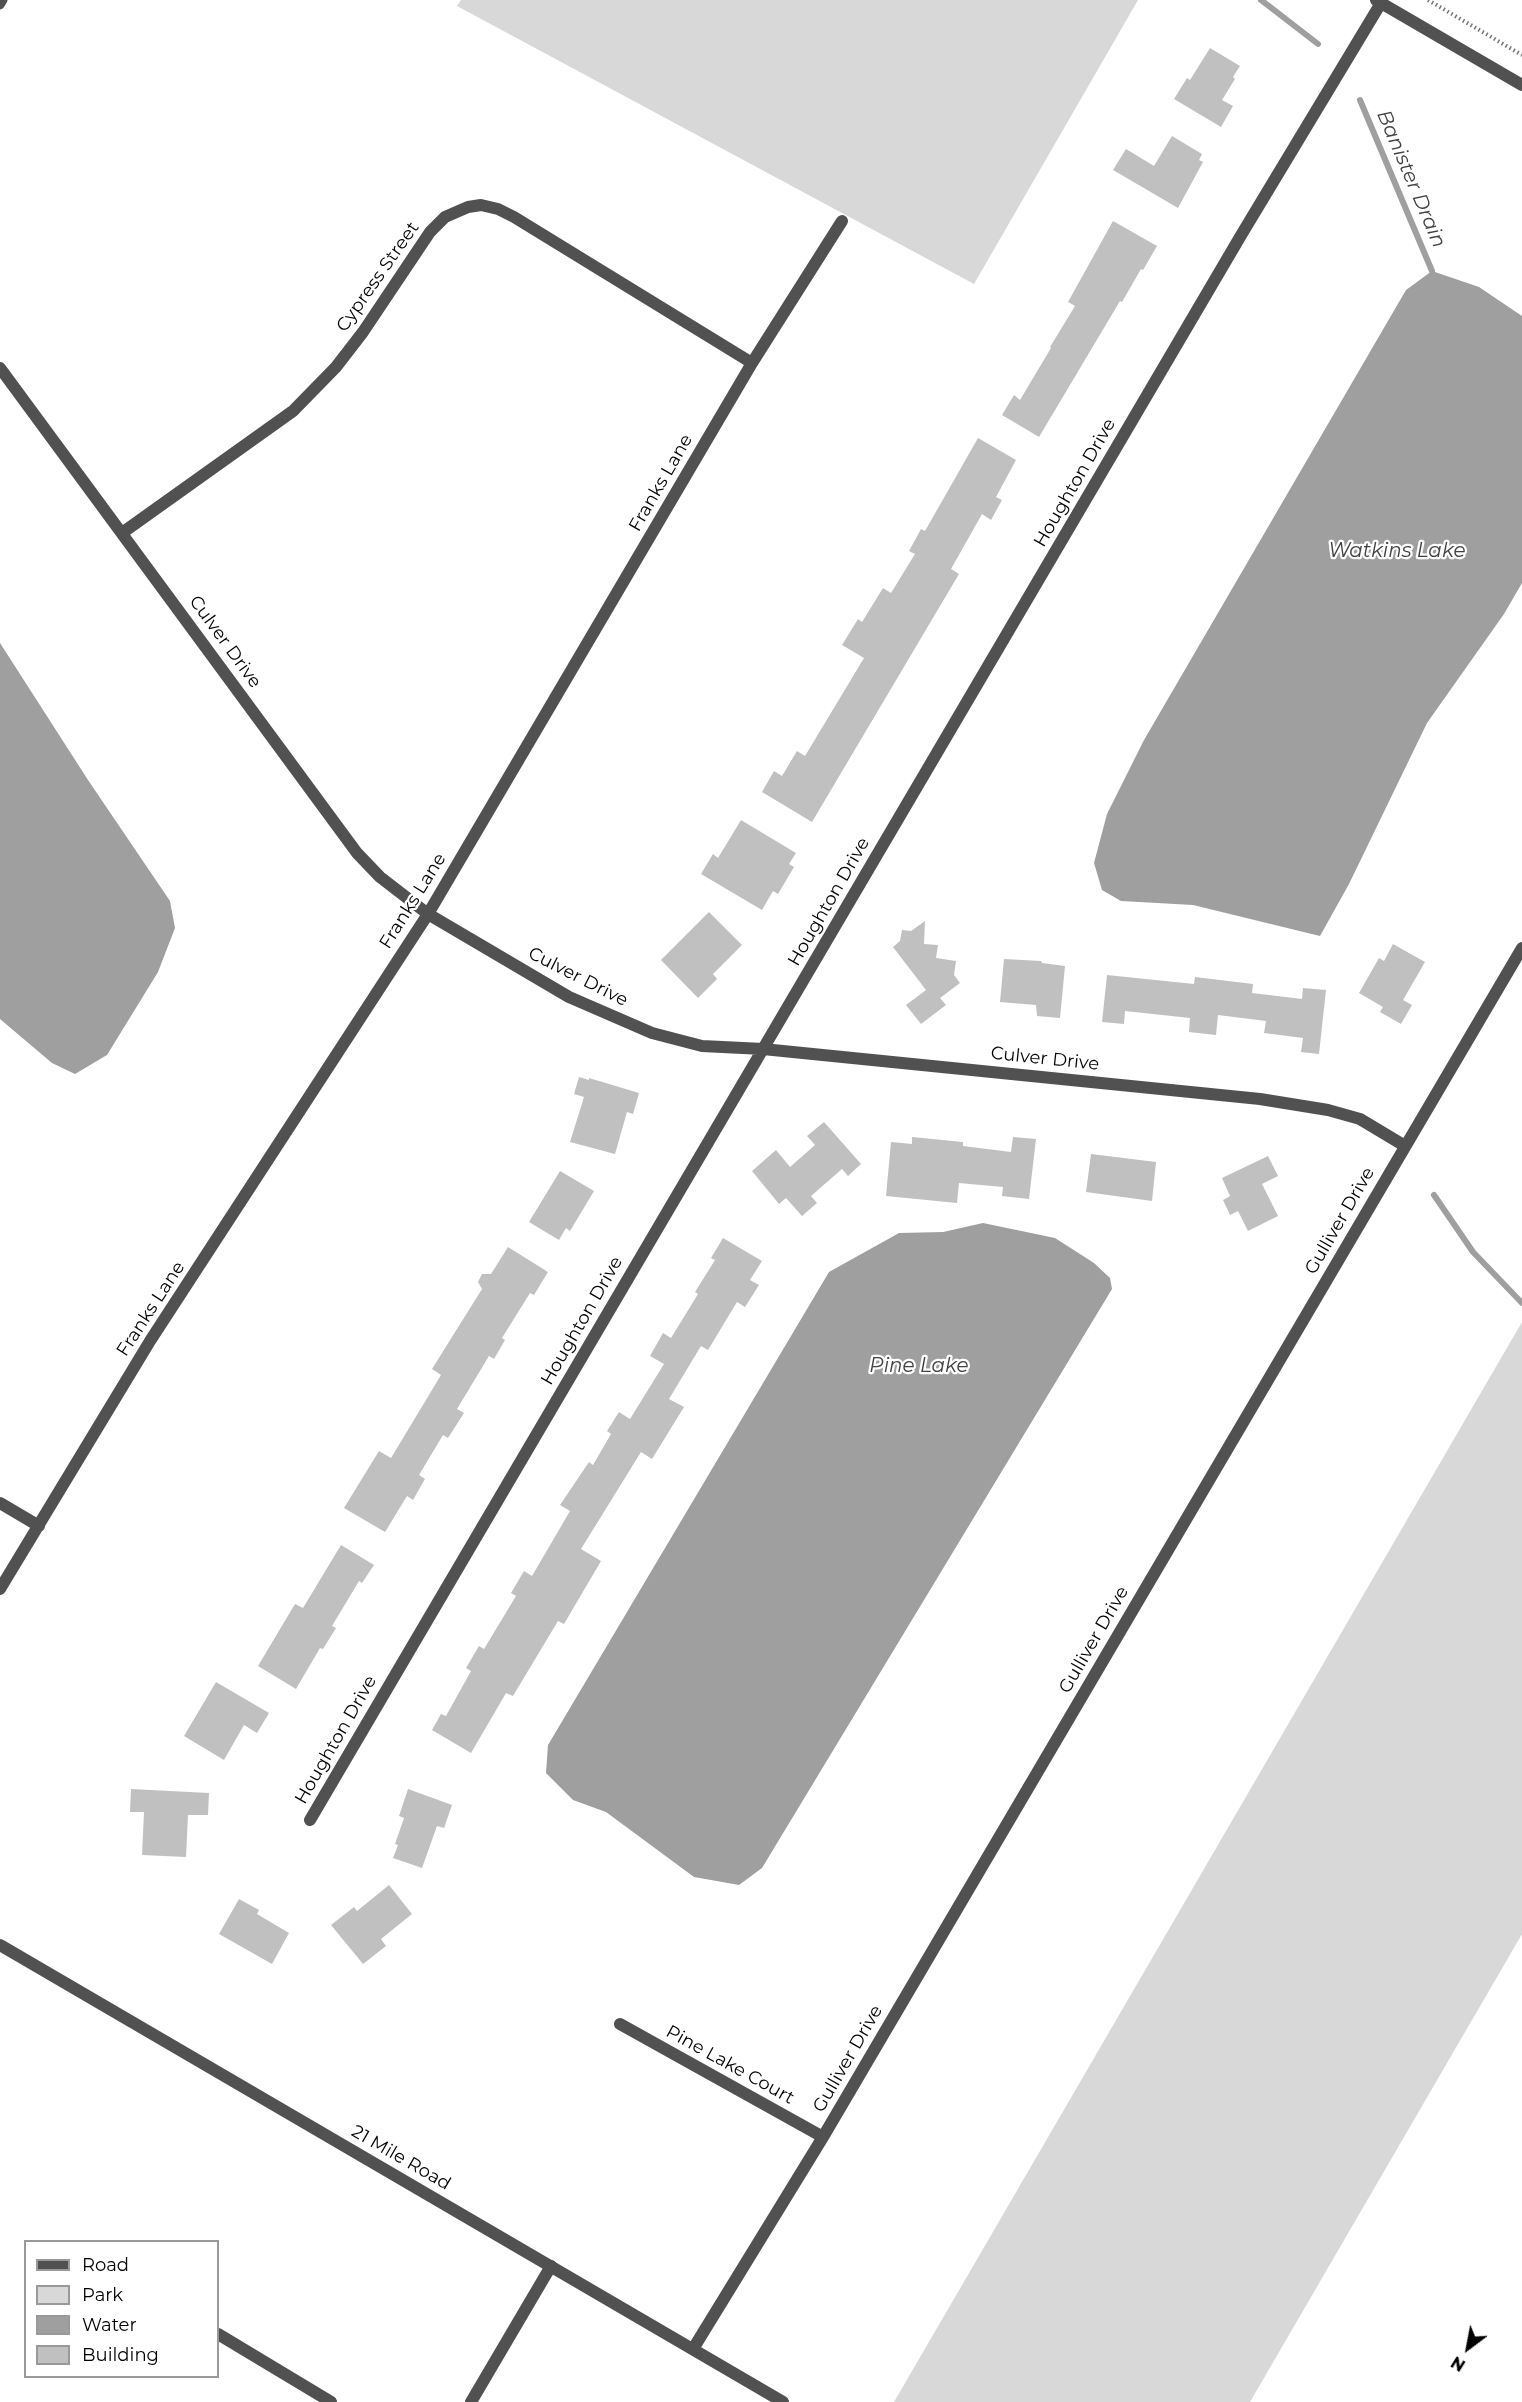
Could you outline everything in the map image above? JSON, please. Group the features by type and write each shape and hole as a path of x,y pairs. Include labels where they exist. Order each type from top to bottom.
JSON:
{"street":[{"path":"1378,1 1522,85"},
{"name":"Houghton Drive","path":"310,1820 1378,1"},
{"name":"Cypress Street","path":"122,533 293,411 336,367 363,332 430,232 445,217 468,207 481,205 498,209 514,217 752,363"},
{"name":"Franks Lane","path":"0,1589 150,1341 428,914 752,363 842,221"},
{"name":"Culver Drive","path":"0,368 357,853 380,876 428,914 569,997 652,1033 702,1046 763,1049 1260,1100 1328,1110 1360,1119 1405,1146"},
{"name":"Gulliver Drive","path":"693,2349 823,2137 1522,948"},
{"path":"0,1503 39,1526"},
{"name":"21 Mile Road","path":"0,1946 783,2402"},
{"name":"Pine Lake Court","path":"620,2024 823,2137"},
{"path":"471,2402 551,2266"},
{"path":"219,2335 331,2402"}],"lane":[{"path":"0,5 3,0"}],"path":[{"path":"1428,0 1522,55"}],"green space":[{"path":"461,0 1138,0 974,284 457,6"},
{"path":"1522,1322 1522,1934 1250,2402 894,2402"}],"water":[{"name":"Watkins Lake","path":"1432,271 1479,287 1522,316 1522,583 1504,614 1427,723 1349,884 1320,936 1193,905 1121,901 1102,890 1094,863 1107,814 1144,740 1406,290"},
{"path":"0,643 88,780 170,901 175,928 158,972 107,1055 75,1074 52,1063 0,1019"},
{"name":"Pine Lake","path":"983,1223 1055,1238 1094,1263 1110,1278 1112,1289 762,1868 739,1885 694,1877 606,1812 573,1800 546,1773 548,1745 829,1272 899,1233 943,1232"}],"building":[{"path":"1210,48 1240,66 1222,100 1233,106 1221,127 1174,99 1187,78 1190,80"},
{"path":"1172,136 1202,154 1199,160 1203,162 1178,208 1113,170 1126,149 1154,166"},
{"path":"1113,221 1157,246 1122,302 1120,301 1039,437 1002,415 1014,395 1020,400 1051,348 1075,306 1068,302"},
{"path":"978,438 1016,460 996,497 1002,500 991,520 982,514 951,569 959,574 812,822 762,792 774,771 782,776 797,751 805,756 864,658 842,645 858,619 862,622 883,588 891,593 915,554 909,551 921,529 925,531"},
{"path":"741,820 796,853 789,864 794,867 778,894 773,891 762,910 701,874 713,854 718,858"},
{"path":"709,912 742,945 713,974 717,979 698,998 661,960"},
{"path":"925,921 924,944 938,945 936,958 956,961 954,975 960,983 940,998 946,1005 921,1024 906,1005 926,990 893,947 900,941 902,930 911,931"},
{"path":"1393,944 1425,962 1403,1000 1412,1005 1401,1024 1380,1012 1383,1007 1359,993 1379,958 1384,961"},
{"path":"1004,959 1041,961 1065,966 1060,1018 1037,1016 1036,1005 1000,1002"},
{"path":"1107,975 1194,984 1195,977 1253,984 1252,993 1302,999 1303,988 1326,990 1319,1054 1301,1052 1303,1038 1264,1033 1266,1021 1218,1015 1216,1035 1189,1032 1190,1018 1125,1011 1124,1024 1102,1022"},
{"path":"579,1077 639,1093 633,1114 627,1112 615,1154 570,1142 584,1097 574,1094"},
{"path":"824,1122 861,1164 848,1176 842,1169 811,1196 817,1203 802,1216 786,1198 779,1204 752,1171 776,1150 790,1167 815,1145 807,1136"},
{"path":"912,1137 963,1142 963,1146 1011,1152 1013,1137 1036,1139 1029,1199 1002,1196 1003,1187 959,1183 957,1203 886,1196 891,1142 912,1144"},
{"path":"1091,1154 1156,1162 1152,1201 1086,1192"},
{"path":"1268,1156 1278,1176 1262,1184 1278,1216 1248,1231 1238,1211 1230,1215 1223,1200 1230,1196 1222,1178"},
{"path":"560,1171 594,1191 570,1231 566,1228 559,1240 529,1222"},
{"path":"723,1238 762,1261 750,1280 759,1285 745,1307 737,1302 708,1350 701,1346 669,1399 684,1407 652,1459 641,1452 581,1549 601,1561 564,1624 558,1621 513,1696 506,1693 471,1753 432,1730 441,1714 446,1716 471,1671 466,1668 479,1646 484,1649 516,1596 511,1593 524,1571 532,1576 570,1511 560,1505 589,1462 593,1465 611,1434 607,1431 619,1412 630,1419 664,1364 650,1356 663,1333 671,1338 698,1294 695,1292 715,1260 711,1258"},
{"path":"508,1247 548,1272 534,1295 530,1293 502,1338 505,1340 494,1359 489,1356 457,1409 464,1413 448,1438 443,1435 419,1475 425,1479 413,1500 407,1496 385,1532 344,1508 379,1451 391,1458 441,1375 432,1369 482,1289 478,1282 482,1274 491,1274"},
{"path":"341,1545 374,1565 362,1583 359,1581 332,1626 336,1628 323,1649 320,1648 296,1689 258,1666 295,1604 303,1608"},
{"path":"216,1682 269,1713 257,1733 244,1725 224,1760 184,1736"},
{"path":"131,1789 209,1793 208,1815 188,1815 186,1857 142,1855 144,1812 130,1812"},
{"path":"408,1789 452,1805 444,1828 437,1826 422,1868 393,1858 404,1818 399,1816"},
{"path":"389,1885 412,1914 381,1939 386,1946 363,1964 331,1925 354,1907 357,1911"},
{"path":"239,1899 259,1910 257,1914 289,1933 272,1964 219,1934"}],"waterway":[{"name":"Banister Drain","path":"1261,0 1318,44"},
{"name":"Banister Drain","path":"1360,100 1432,271"},
{"name":"Banister Drain","path":"1434,1195 1473,1252 1522,1303"}]}
